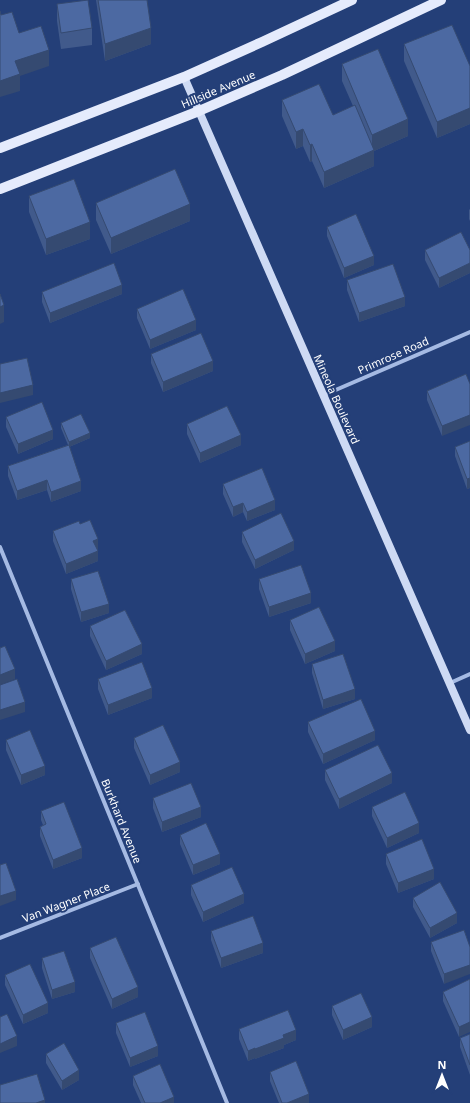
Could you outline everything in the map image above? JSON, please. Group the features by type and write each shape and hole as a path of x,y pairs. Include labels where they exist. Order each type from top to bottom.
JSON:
{"main road":[{"path":"0,148 184,77 352,0"},
{"name":"Hillside Avenue","path":"0,189 199,111 282,74 439,0"},
{"name":"Mineola Boulevard","path":"184,77 470,730"}],"street":[{"name":"Primrose Road","path":"323,396 470,332"},
{"name":"Burkhard Avenue","path":"0,546 227,1103"},
{"path":"450,683 470,674"},
{"name":"Van Wagner Place","path":"0,938 138,884"}],"building":[{"path":"88,0 92,28 61,33 57,4"},
{"path":"98,0 147,0 151,28 105,44"},
{"path":"0,11 1,15 12,12 19,33 41,26 49,50 15,61 20,74 0,81"},
{"path":"452,25 470,66 470,108 437,122 404,44"},
{"path":"378,49 408,119 372,135 342,64"},
{"path":"319,84 333,115 355,105 374,150 324,172 312,144 310,145 303,129 296,132 282,100"},
{"path":"175,169 190,204 111,238 96,203"},
{"path":"74,179 90,222 46,239 29,196"},
{"path":"356,214 374,256 344,268 327,227"},
{"path":"461,232 470,250 470,263 439,278 425,250"},
{"path":"114,263 122,285 50,313 42,292"},
{"path":"393,264 405,297 359,313 347,280"},
{"path":"183,289 196,320 150,340 137,309"},
{"path":"0,294 4,305 0,307"},
{"path":"201,333 213,361 163,382 151,354"},
{"path":"27,358 33,385 0,393 0,364"},
{"path":"466,374 470,384 470,415 442,426 427,391"},
{"path":"42,402 53,430 18,444 6,417"},
{"path":"227,406 241,435 200,453 187,424"},
{"path":"81,414 90,433 69,442 61,423"},
{"path":"470,441 470,478 467,479 455,447"},
{"path":"69,445 81,481 51,492 47,480 17,491 8,466"},
{"path":"262,468 275,500 247,512 243,503 233,507 223,484"},
{"path":"281,513 294,541 255,560 242,532"},
{"path":"90,520 98,539 93,541 98,551 66,564 53,531 79,521 80,524"},
{"path":"301,565 311,593 269,607 259,579"},
{"path":"98,571 109,604 81,612 71,579"},
{"path":"319,607 335,641 305,654 290,620"},
{"path":"125,610 142,644 106,661 90,626"},
{"path":"5,646 15,669 0,675 0,648"},
{"path":"343,654 355,689 323,700 312,664"},
{"path":"142,662 152,688 108,705 98,679"},
{"path":"17,679 25,702 0,710 0,685"},
{"path":"361,699 375,731 323,754 308,722"},
{"path":"163,725 180,762 150,775 134,738"},
{"path":"30,730 45,766 21,775 6,740"},
{"path":"378,745 392,773 339,799 325,770"},
{"path":"191,783 201,807 162,822 153,798"},
{"path":"405,792 419,823 387,838 372,807"},
{"path":"64,802 82,848 53,860 40,827 46,824 41,811"},
{"path":"206,823 220,854 193,865 180,835"},
{"path":"422,839 434,869 398,883 386,854"},
{"path":"6,863 16,891 0,896 0,865"},
{"path":"232,867 244,894 203,912 191,885"},
{"path":"440,882 457,913 430,928 413,898"},
{"path":"253,916 263,943 221,958 211,931"},
{"path":"464,930 470,947 470,965 444,974 431,942"},
{"path":"116,937 138,987 112,999 90,948"},
{"path":"64,951 75,982 52,990 42,958"},
{"path":"30,964 48,1003 23,1015 5,975"},
{"path":"470,979 470,1022 459,1027 443,992"},
{"path":"361,993 372,1017 343,1030 332,1006"},
{"path":"288,1010 296,1030 283,1035 284,1038 248,1051 239,1029"},
{"path":"145,1012 158,1046 130,1058 116,1023"},
{"path":"7,1014 17,1036 0,1044 0,1017"},
{"path":"470,1034 470,1065 460,1038"},
{"path":"64,1043 79,1070 62,1081 46,1054"},
{"path":"296,1061 309,1094 287,1103 282,1103 270,1072"},
{"path":"160,1064 174,1097 160,1103 145,1103 133,1076"},
{"path":"37,1074 45,1100 36,1103 0,1103 0,1085"}]}
